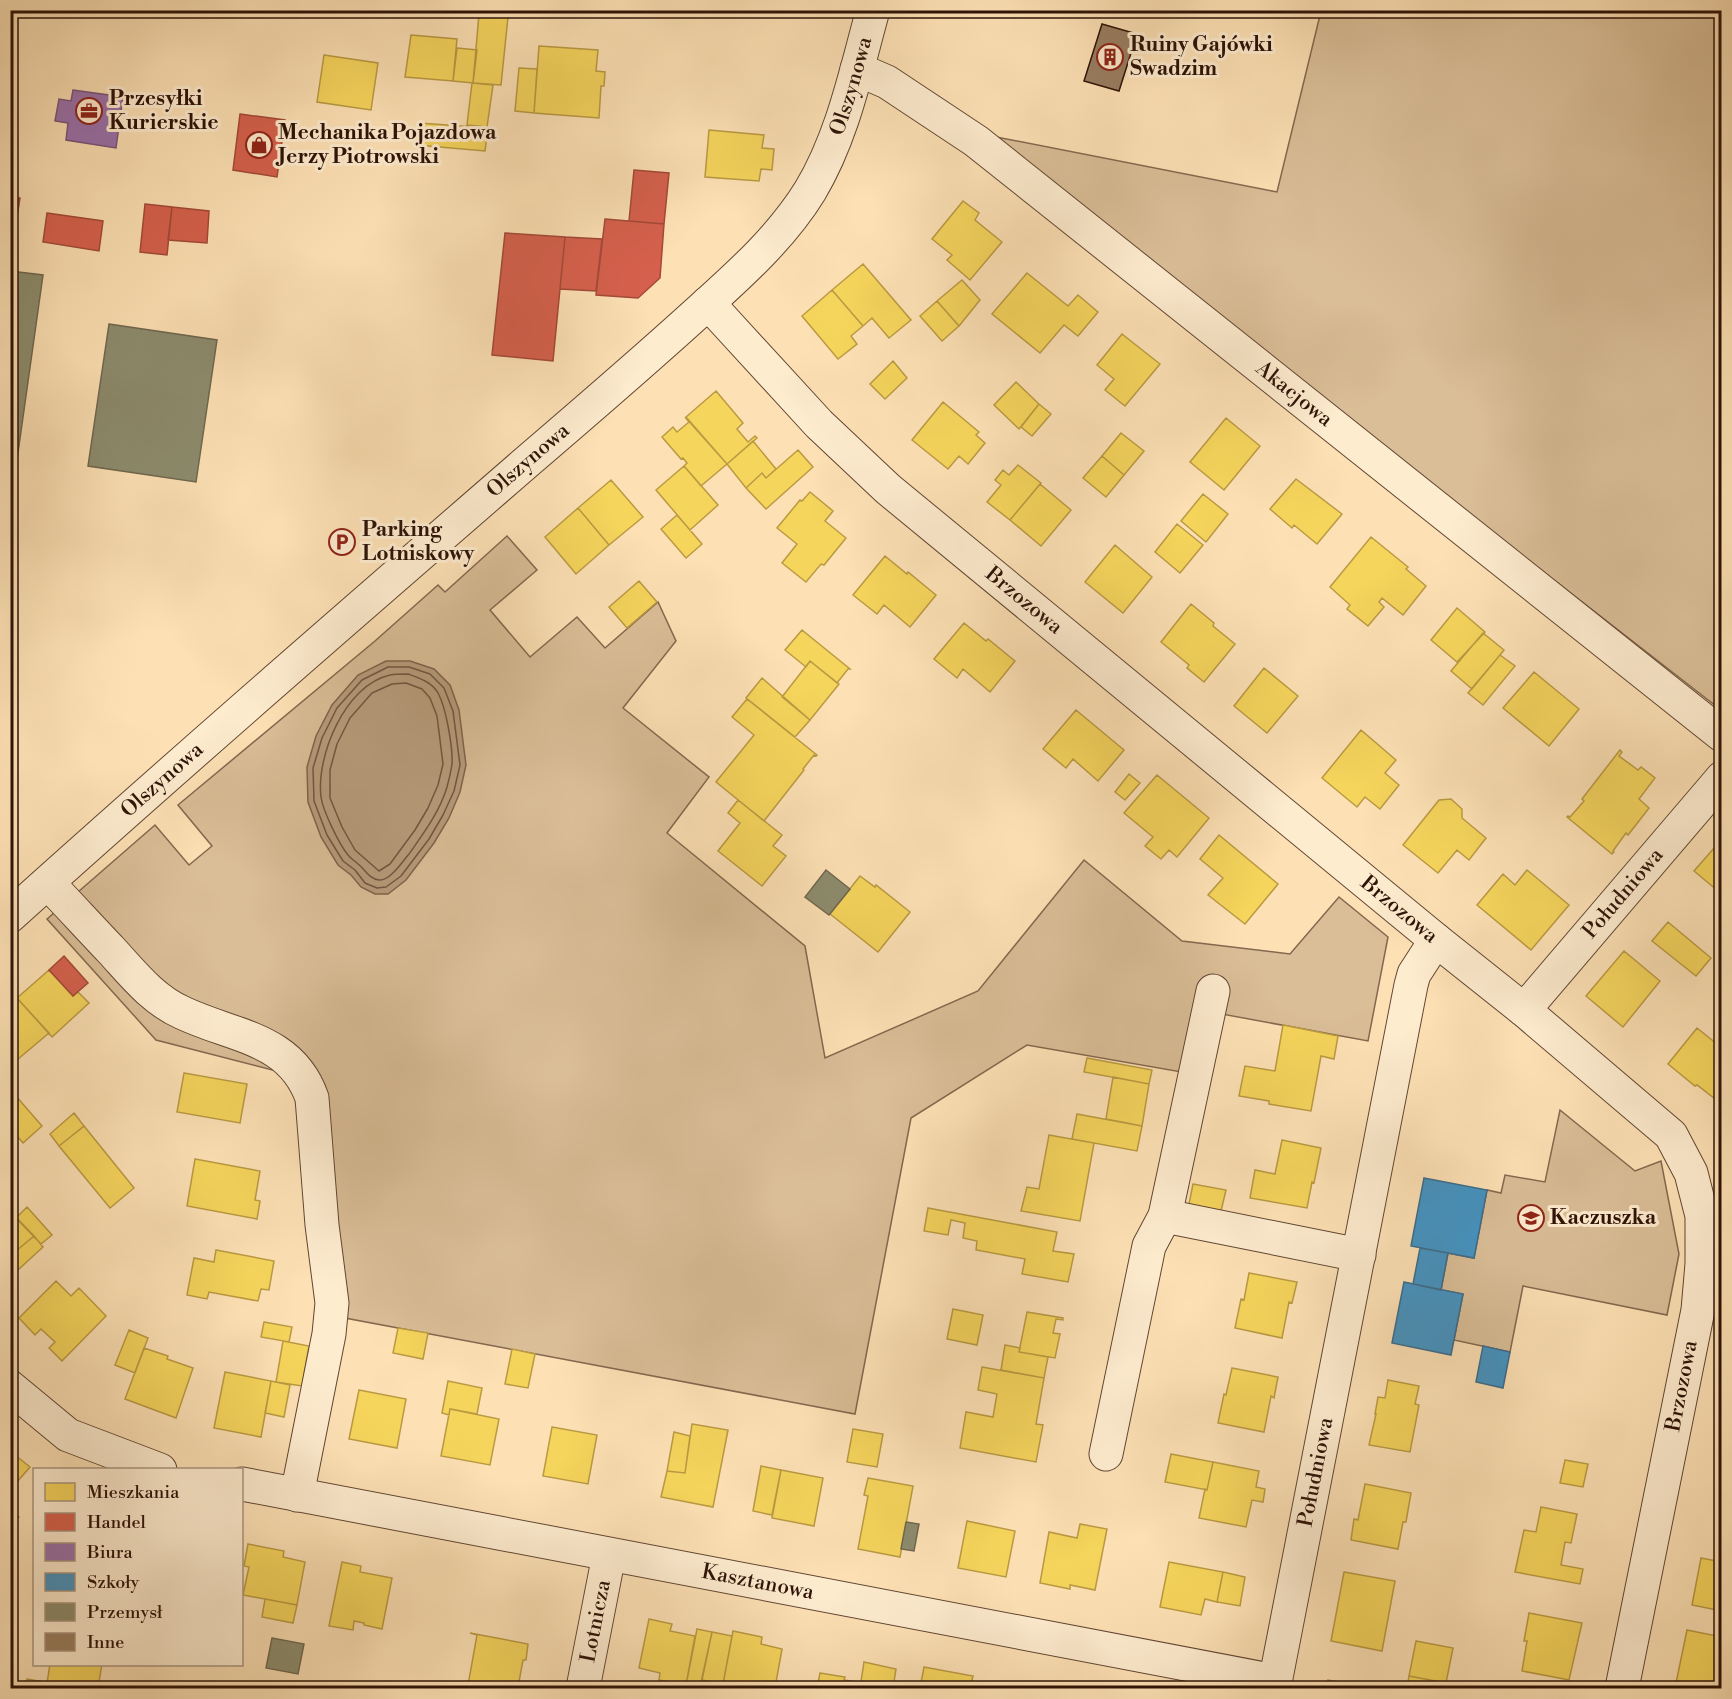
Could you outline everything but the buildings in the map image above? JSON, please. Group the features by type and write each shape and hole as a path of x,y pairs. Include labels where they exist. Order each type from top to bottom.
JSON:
{"street":[{"name":"Olszynowa","path":"10,916 413,560 659,348 752,262 785,225 810,191 831,150 857,69 870,11"},
{"name":"Akacjowa","path":"857,69 887,82 976,141 1722,735"},
{"name":"Brzozowa","path":"708,303 819,424 888,489 1524,1010 1671,1135 1690,1173 1702,1216 1702,1264 1698,1310 1622,1689"},
{"name":"Południowa","path":"1524,1010 1722,778"},
{"path":"48,883 152,994 181,1013 272,1048 290,1061 308,1087 312,1098 322,1225 332,1303 329,1334 297,1495"},
{"name":"Południowa","path":"1274,1685 1414,974 1436,940"},
{"path":"1106,1454 1149,1246 1165,1216 1213,991"},
{"path":"1165,1216 1359,1256"},
{"path":"10,1387 68,1435 155,1468"},
{"name":"Kasztanowa","path":"243,1484 1274,1685"},
{"name":"Lotnicza","path":"583,1689 609,1555"}],"shaded area":[{"path":"1321,11 1721,11 1721,710 981,134 1277,192"},
{"path":"507,536 537,570 490,610 530,657 577,617 605,648 658,602 676,641 623,708 709,777 667,833 805,946 825,1058 978,991 1084,860 1182,941 1290,954 1339,897 1388,937 1368,1041 1222,1014 1210,1077 1027,1045 911,1118 855,1414 345,1318 315,1081 156,1040 47,919 155,825 189,865 212,846 178,805 375,641 438,585 445,592"},
{"name":"Kaczuszka","path":"1560,1110 1635,1171 1661,1161 1679,1254 1667,1315 1523,1286 1510,1352 1454,1340 1463,1294 1441,1290 1448,1253 1474,1258 1487,1190 1501,1193 1505,1175 1545,1182"}],"water":[{"path":"386,661 410,661 434,669 450,685 459,710 466,765 460,792 449,818 434,843 406,880 388,894 375,894 361,887 338,865 321,837 308,802 307,767 316,736 332,705 358,675"}],"place":[{"name":"Ruiny Gajówki Swadzim","path":"1110,57"},
{"name":"Przesyłki Kurierskie","path":"89,111"},
{"name":"Mechanika Pojazdowa Jerzy Piotrowski","path":"259,145"},
{"name":"Parking Lotniskowy","path":"342,542"},
{"name":"Kaczuszka","path":"1531,1218"}]}
